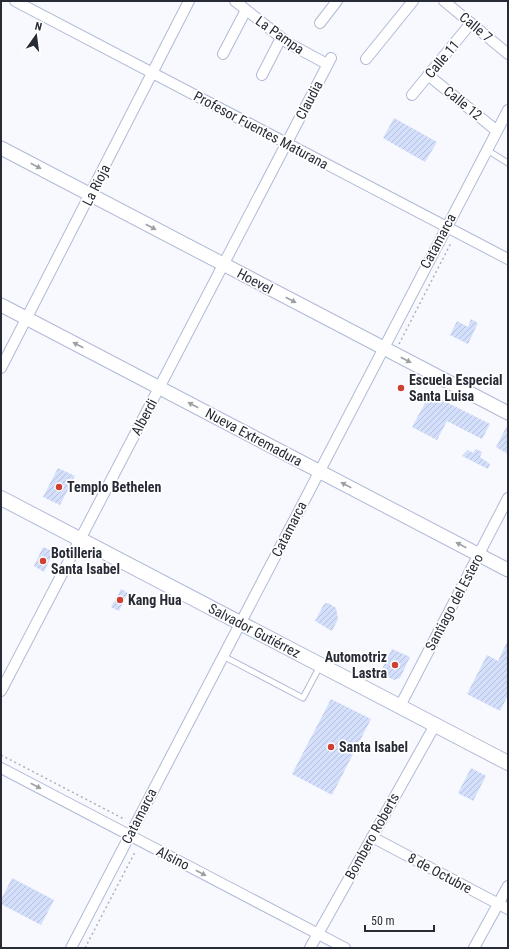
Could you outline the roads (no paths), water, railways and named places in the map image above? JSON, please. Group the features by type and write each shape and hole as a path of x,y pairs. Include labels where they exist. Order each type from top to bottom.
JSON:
{"main road":[{"name":"Salvador Gutiérrez","path":"1,498 508,763"}],"street":[{"name":"Profesor Fuentes Maturana","path":"14,1 508,258"},
{"name":"La Rioja","path":"1,368 189,1"},
{"name":"La Pampa","path":"235,1 280,38 303,52 329,61"},
{"path":"320,23 337,1"},
{"path":"366,59 413,1"},
{"name":"Calle 7","path":"444,1 508,54"},
{"path":"223,54 246,10"},
{"name":"Calle 11","path":"412,95 471,23"},
{"path":"262,75 280,38"},
{"name":"Claudia","path":"286,143 329,61"},
{"name":"Calle 12","path":"428,76 497,131"},
{"name":"Catamarca","path":"71,948 446,226 508,110"},
{"name":"Alberdi","path":"1,691 160,388 286,143"},
{"name":"Hoevel","path":"1,148 508,413"},
{"name":"Nueva Extremadura","path":"1,305 508,570"},
{"name":"Santiago del Estero","path":"400,706 508,498"},
{"name":"Bombero Roberts","path":"310,948 435,724"},
{"name":"Alsino","path":"1,768 346,948"},
{"name":"8 de Octubre","path":"372,837 508,909"},
{"path":"474,948 508,886"}],"lane":[{"path":"487,150 508,163"},
{"path":"223,656 303,698 321,665"}],"place":[{"name":"Escuela Especial Santa Luisa","path":"401,388"},
{"name":"Templo Bethelen","path":"59,487"},
{"name":"Botilleria Santa Isabel","path":"43,561"},
{"name":"Kang Hua","path":"120,600"},
{"name":"Automotriz Lastra","path":"395,665"},
{"name":"Santa Isabel","path":"331,747"}]}
